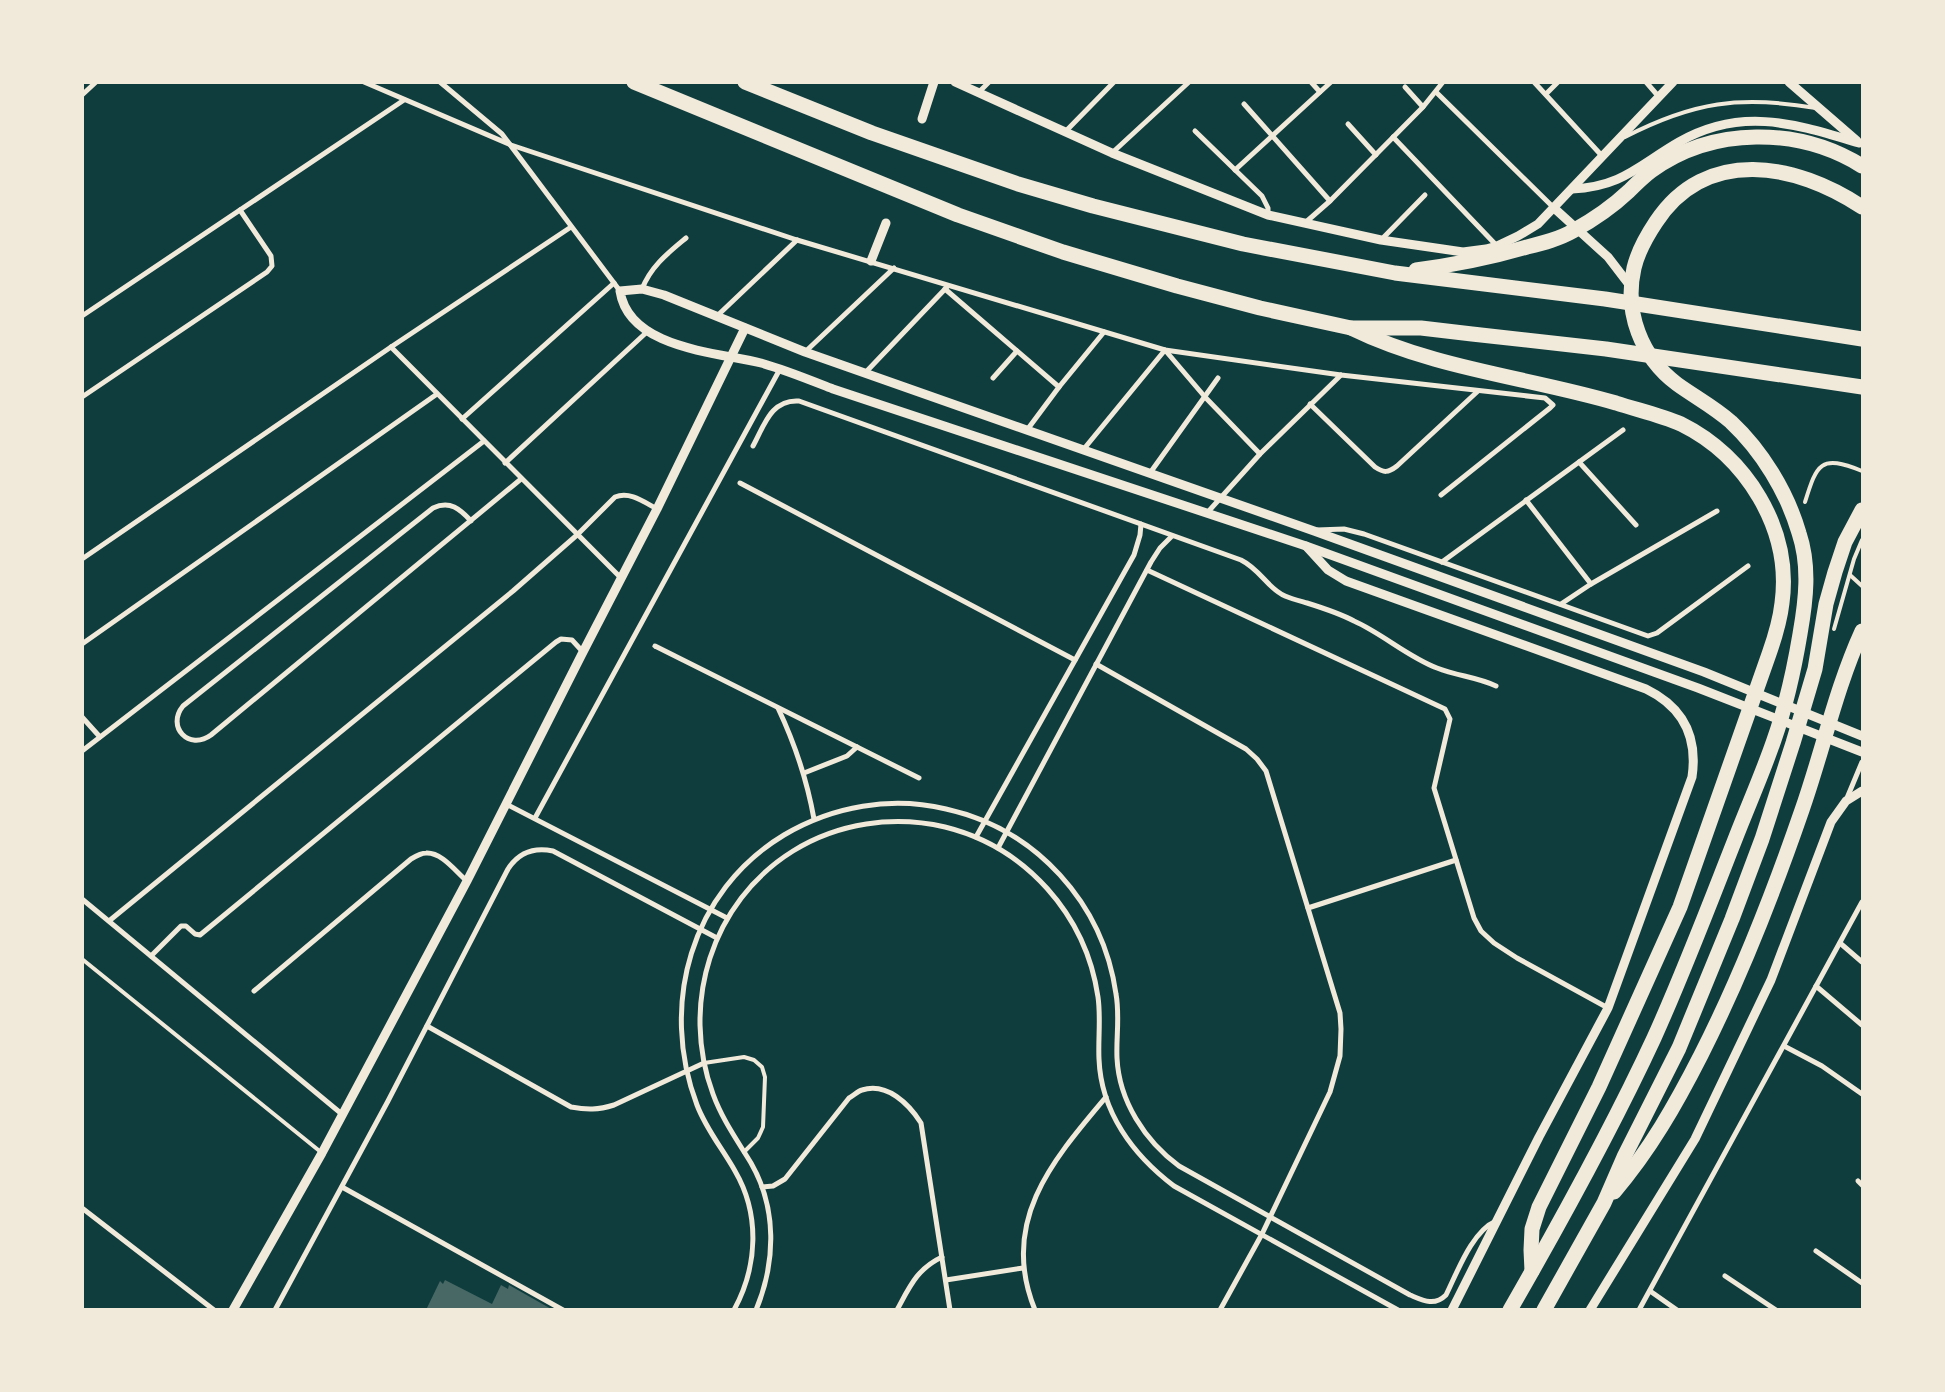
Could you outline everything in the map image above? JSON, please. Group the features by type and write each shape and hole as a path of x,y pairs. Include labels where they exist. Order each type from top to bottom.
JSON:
{"highway":[{"path":"634,82 958,215 1063,252 1260,308 1351,328 1386,344 1436,361 1589,396 1680,424 1704,437 1725,454 1744,474 1760,496 1771,521 1779,547 1783,574 1783,601 1778,628 1680,907 1603,1079 1539,1207 1532,1229 1532,1271"},
{"path":"745,82 855,127 945,160 1093,206 1243,244 1395,273 1605,299 1862,338"},
{"path":"1395,273 1476,260 1556,239 1581,227 1610,208 1640,180 1664,162 1680,154 1716,142 1735,138 1774,136 1793,139 1823,147 1862,166"},
{"path":"1510,1310 1591,1166 1686,966 1774,739 1795,662 1806,600 1804,555 1800,533 1782,491 1758,452 1743,434 1713,407 1681,387 1656,365 1639,336 1634,320 1630,287 1638,254 1645,239 1662,213 1676,198 1692,185 1719,173 1751,168 1782,173 1817,184 1850,199 1862,207"},
{"path":"1351,328 1421,328 1606,350 1862,387"},
{"path":"1544,1310 1604,1203 1628,1148 1679,1048 1732,919 1762,839 1793,743 1815,669 1826,604 1845,542 1862,510"},
{"path":"1604,1203 1635,1167 1661,1129 1720,1017 1768,903 1802,809 1845,672 1862,631"}],"street":[{"path":"82,95 96,82"},
{"path":"364,82 511,145 797,240 894,268 947,287 1165,350 1341,375 1545,398 1550,401 1552,404 1550,408 1441,495"},
{"path":"440,82 490,122 511,145 617,287 628,313 639,324 649,330 688,348 780,369 843,392 1306,546 1698,688 1862,752"},
{"path":"922,119 934,82"},
{"path":"955,82 1064,133 1268,215 1380,240 1463,252 1486,250 1497,246 1538,224 1621,139 1673,82"},
{"path":"978,93 989,82"},
{"path":"1112,153 1189,82"},
{"path":"1311,82 1320,92"},
{"path":"1235,170 1331,82"},
{"path":"1306,222 1330,201 1423,107 1443,82"},
{"path":"1534,82 1603,157"},
{"path":"1546,94 1558,82"},
{"path":"1646,82 1660,97"},
{"path":"1789,82 1861,144"},
{"path":"1064,133 1112,83"},
{"path":"1405,87 1423,107"},
{"path":"1436,92 1554,208 1608,257 1630,287"},
{"path":"82,316 404,100"},
{"path":"1244,104 1330,201"},
{"path":"1572,189 1612,182 1631,174 1679,142 1698,133 1736,122 1773,121 1792,124 1861,144"},
{"path":"1348,124 1376,155"},
{"path":"1195,131 1262,196 1266,202 1268,215"},
{"path":"1393,137 1497,246"},
{"path":"1380,240 1425,195"},
{"path":"82,397 267,272 272,266 271,256 240,210"},
{"path":"871,261 886,223"},
{"path":"82,559 391,347 571,227"},
{"path":"642,289 656,265 686,238"},
{"path":"717,317 797,240"},
{"path":"805,352 894,268"},
{"path":"462,419 617,287 642,289 664,295 805,352 1314,531 1704,672 1862,736"},
{"path":"947,287 1059,387"},
{"path":"865,373 947,287"},
{"path":"233,1310 343,1115 467,882 657,509 745,328"},
{"path":"505,463 649,330"},
{"path":"1027,430 1104,332"},
{"path":"391,347 621,578"},
{"path":"1165,350 1205,397 1260,454"},
{"path":"1083,450 1165,350"},
{"path":"993,378 1017,351"},
{"path":"535,818 780,369"},
{"path":"1207,513 1260,454 1341,375"},
{"path":"1150,474 1218,378"},
{"path":"1310,404 1382,472 1390,471 1397,466 1478,391"},
{"path":"82,644 436,394"},
{"path":"753,446 773,410 785,402 799,401 1248,564 1280,594 1327,609 1353,620 1378,633 1425,663 1496,686"},
{"path":"1442,562 1623,430"},
{"path":"82,751 484,441"},
{"path":"1579,462 1636,525"},
{"path":"471,521 454,506 443,505 433,508 183,706 176,717 176,723 182,735 193,741 206,739 471,521 521,479"},
{"path":"740,483 1075,660"},
{"path":"109,921 513,591 577,534 610,500 620,495 630,495 657,509"},
{"path":"1526,500 1591,584"},
{"path":"1561,604 1591,584 1717,511"},
{"path":"976,837 1134,555 1141,524"},
{"path":"1314,531 1334,528 1354,531 1648,636 1657,633 1748,566"},
{"path":"998,848 1147,570 1160,548 1172,536"},
{"path":"1306,546 1328,570 1346,581 1646,689 1658,695 1679,714 1686,726 1692,745 1694,764 1692,777 1608,1008 1539,1137 1452,1310"},
{"path":"1147,570 1445,709 1450,719 1434,788 1474,918 1482,931 1494,943 1517,958 1608,1008"},
{"path":"152,956 181,926 186,926 195,934 200,935 556,642 561,639 572,640 583,652"},
{"path":"655,646 919,778"},
{"path":"1096,664 1246,749 1266,771 1340,1014 1340,1056 1330,1092 1262,1234 1220,1310"},
{"path":"777,708 797,750 814,819"},
{"path":"82,716 100,737"},
{"path":"804,773 847,756 857,747"},
{"path":"1590,1310 1695,1139 1771,980 1831,822 1846,801 1862,762"},
{"path":"1846,801 1862,791"},
{"path":"734,1310 745,1286 752,1257 753,1227 751,1212 735,1170 716,1142 702,1116 686,1071 681,1027 682,997 687,968 700,929 710,909 723,890 755,856 774,841 814,819 864,806 912,803 960,812 985,821 1006,832 1038,853 1060,874 1075,892 1098,931 1107,952 1117,997 1119,1020 1117,1059 1119,1075 1130,1107 1147,1136 1179,1166 1410,1295 1432,1303 1446,1295 1481,1230 1496,1221"},
{"path":"506,804 727,918"},
{"path":"756,1310 768,1277 772,1244 769,1211 762,1188 744,1152 719,1110 704,1063 699,1027 701,990 710,955 727,918 738,900 767,870 804,845 838,831 867,824 911,822 940,826 976,837 998,848 1015,859 1047,887 1060,903 1082,939 1093,972 1100,1020 1099,1060 1106,1097 1118,1123 1133,1147 1159,1174 1174,1186 1398,1310"},
{"path":"275,1310 342,1187 508,869 519,856 527,851 545,849 562,854 617,886 717,938"},
{"path":"254,991 412,858 424,852 433,853 444,859 467,882"},
{"path":"1308,908 1456,860"},
{"path":"82,899 343,1115"},
{"path":"1640,1310 1862,902"},
{"path":"1840,942 1862,962"},
{"path":"1816,986 1862,1025"},
{"path":"427,1026 571,1107 585,1110 600,1109 614,1105 704,1063"},
{"path":"1784,1046 1822,1066 1862,1094"},
{"path":"762,1188 773,1186 784,1179 849,1098 861,1090 874,1088 901,1098 913,1109 921,1123 950,1310"},
{"path":"1036,1310 1023,1268 1024,1231 1036,1195 1076,1134 1106,1097"},
{"path":"342,1187 563,1310"},
{"path":"82,1208 214,1310"},
{"path":"1816,1251 1862,1283"},
{"path":"897,1310 918,1274 926,1266 942,1257"},
{"path":"946,1280 1023,1268"},
{"path":"1725,1276 1776,1310"},
{"path":"1650,1292 1677,1310"}],"lane":[{"path":"1621,139 1666,117 1697,107 1738,101 1780,102 1821,109"},
{"path":"1805,502 1814,473 1822,466 1833,463 1862,471"},
{"path":"1834,629 1862,540"},
{"path":"1850,576 1862,586"},
{"path":"82,959 322,1153"},
{"path":"704,1063 744,1057 754,1060 762,1067 765,1078 763,1127 758,1138 744,1152"}],"building":[{"path":"445,1280 492,1304 501,1285 508,1289 509,1285 553,1310 426,1310 440,1281 443,1284"}]}
